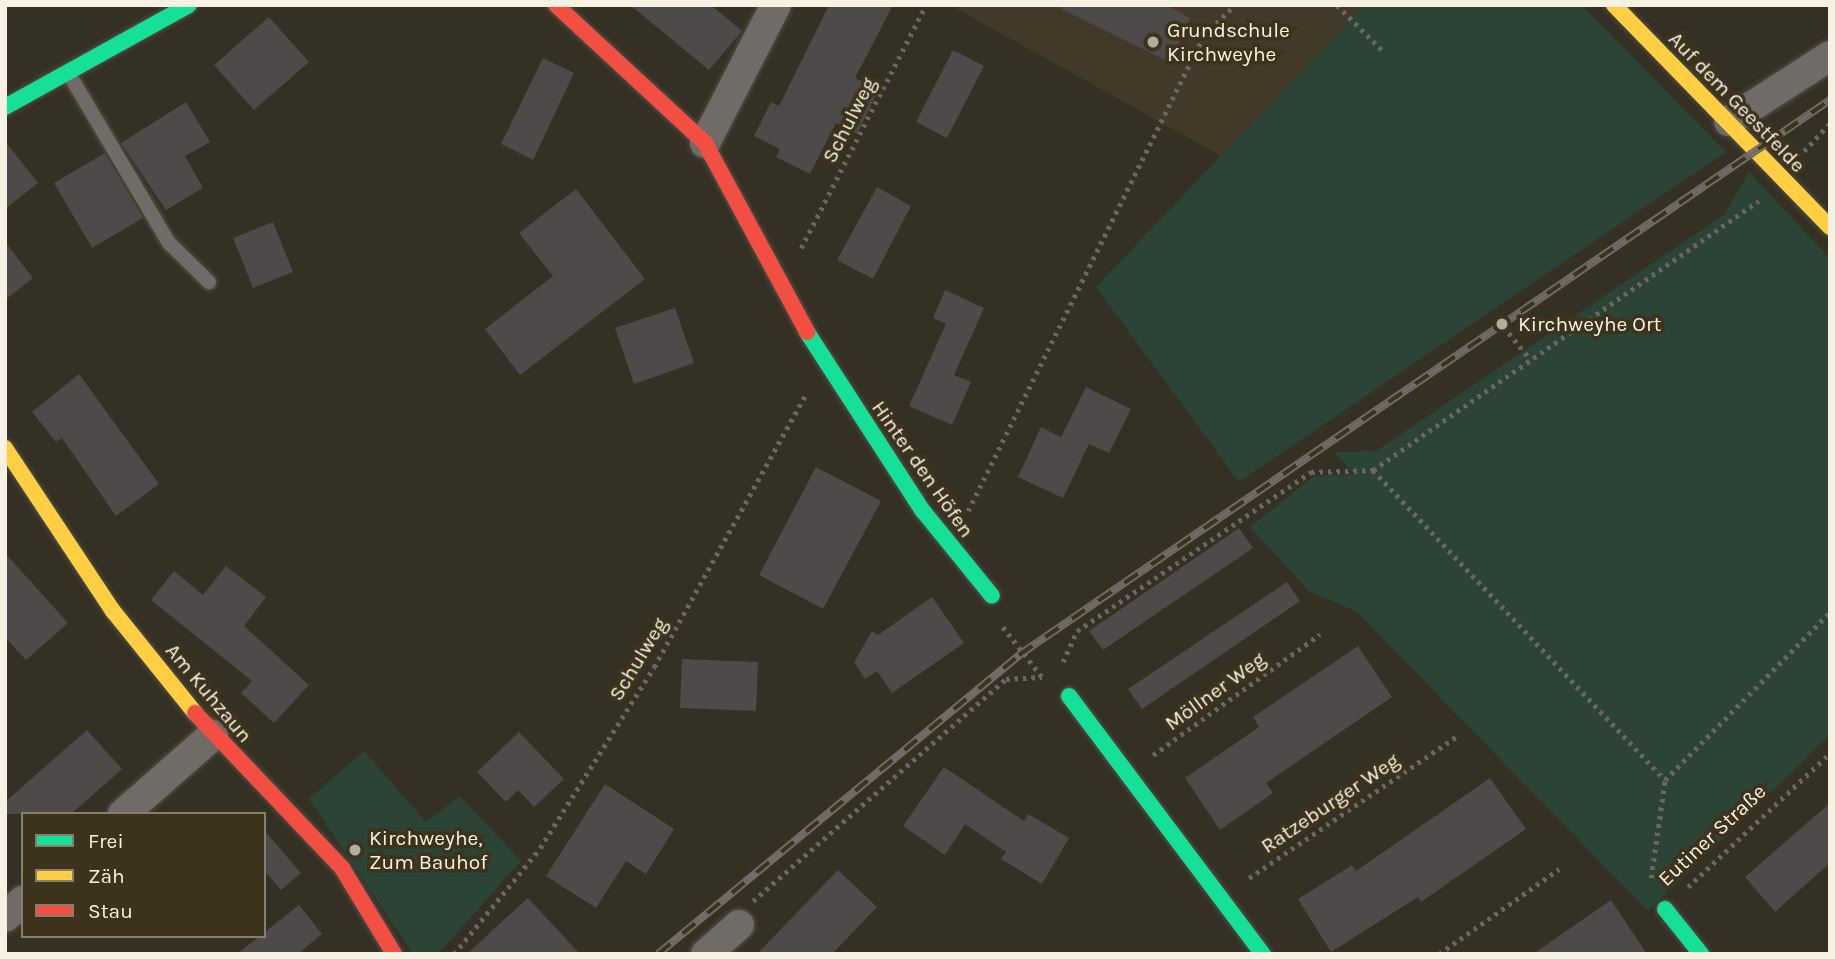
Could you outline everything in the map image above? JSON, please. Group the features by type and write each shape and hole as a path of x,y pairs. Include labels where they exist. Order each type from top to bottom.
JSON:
{"street":[{"path":"5,107 189,5"},
{"name":"Hinter den Höfen","path":"556,5 705,144 824,363 950,546 992,596"},
{"path":"705,144 776,5"},
{"name":"Auf dem Geestfelde","path":"1614,5 1729,121 1781,180 1830,227"},
{"path":"1729,121 1830,56"},
{"name":"Am Kuhzaun","path":"5,448 113,611 213,735 342,867 394,954"},
{"path":"1069,695 1263,954"},
{"path":"125,812 213,735"},
{"path":"5,917 21,903"},
{"name":"Eutiner Straße","path":"1665,908 1701,954"},
{"path":"706,954 739,925"}],"lane":[{"path":"68,73 169,243 209,282"}],"path":[{"name":"Schulweg","path":"781,286 926,5"},
{"path":"950,546 1204,35 1235,5"},
{"path":"1338,5 1382,50"},
{"path":"1059,665 1077,631 1311,472 1373,470 1781,180"},
{"path":"1509,333 1529,358"},
{"name":"Schulweg","path":"454,954 547,837 653,667 824,363"},
{"path":"1373,470 1665,780"},
{"path":"992,596 1009,642 1042,677 1069,695"},
{"path":"1665,908 1651,879 1665,780 1830,612"},
{"name":"Möllner Weg","path":"1128,773 1320,634"},
{"path":"739,925 746,907 1006,679 1042,677 1051,671"},
{"name":"Ratzeburger Weg","path":"1222,896 1456,737"},
{"name":"Eutiner Straße","path":"1665,908 1830,753"},
{"path":"1439,954 1559,869"}],"shaded area":[{"path":"950,5 1365,5 1221,156"}],"green space":[{"path":"1365,5 1582,5 1726,152 1239,482 1096,287"},
{"path":"1749,172 1830,259 1830,735 1648,911 1357,612 1309,591 1250,527 1314,476 1354,474 1334,452 1376,451 1725,214"},
{"path":"364,751 426,822 460,796 521,861 438,954 413,954 309,799"}],"building":[{"path":"630,5 711,5 742,31 709,70"},
{"path":"829,5 893,5 855,78 879,89 857,134 836,123 810,174 776,157 780,149 754,136 771,102 779,106"},
{"name":"Grundschule Kirchweyhe","path":"1054,5 1166,5 1190,18 1169,62"},
{"path":"269,17 309,62 254,110 214,65"},
{"path":"953,50 984,66 947,138 916,122"},
{"path":"543,58 574,73 533,160 501,144"},
{"path":"186,102 210,142 185,156 203,188 166,210 121,143"},
{"path":"5,141 38,183 5,209"},
{"path":"105,153 143,218 92,248 54,183"},
{"path":"877,187 911,206 873,279 837,260"},
{"path":"576,189 645,279 520,375 485,329 553,276 519,233"},
{"path":"273,222 293,272 253,288 233,238"},
{"path":"5,242 33,278 5,300"},
{"path":"945,290 984,308 954,375 971,382 952,425 909,406 946,324 933,318"},
{"path":"675,308 694,363 634,384 615,328"},
{"path":"79,374 159,484 116,516 62,438 56,442 32,412"},
{"path":"1086,387 1131,409 1109,453 1089,444 1063,498 1018,477 1041,427 1061,437"},
{"path":"816,467 881,501 823,609 759,575"},
{"path":"1239,528 1253,548 1103,650 1089,631"},
{"path":"5,553 68,623 26,660 5,637"},
{"path":"226,566 266,597 244,626 309,685 274,723 241,693 252,681 151,600 174,571 203,595"},
{"path":"1287,582 1300,601 1142,709 1128,689"},
{"path":"932,597 964,643 892,693 877,671 865,679 854,662 872,631 878,635"},
{"path":"1358,646 1392,697 1266,783 1273,793 1220,830 1185,778 1259,727 1253,717"},
{"path":"682,659 758,662 756,711 680,708"},
{"path":"87,730 122,769 73,812 5,814 5,802"},
{"path":"519,732 564,779 534,807 518,790 506,802 477,772"},
{"path":"944,767 1024,821 1028,814 1069,838 1042,884 1001,859 1006,852 965,824 945,855 903,826"},
{"path":"1490,778 1526,829 1421,902 1418,897 1331,952 1298,899 1352,865 1356,871"},
{"path":"605,784 674,829 646,874 626,861 596,908 546,876"},
{"path":"1830,803 1830,863 1775,912 1745,877"},
{"path":"266,832 301,873 281,890 266,872"},
{"path":"838,870 877,907 832,954 757,954"},
{"path":"528,898 580,954 467,954 496,927"},
{"path":"1611,900 1647,954 1533,954"},
{"path":"299,905 322,934 298,954 237,954 257,938 266,938 266,931"}],"railway":[{"path":"658,954 1019,655 1830,100"}],"traffic: fast":[{"path":"5,107 189,5"},
{"path":"807,332 923,511 992,596"},
{"path":"1069,696 1263,954"},
{"path":"1665,909 1701,954"}],"traffic: slow":[{"path":"1614,5 1830,227"},
{"path":"5,448 113,611 195,713"}],"traffic: jam":[{"path":"556,5 705,143 807,332"},
{"path":"195,713 342,868 394,954"}],"place":[{"name":"Grundschule Kirchweyhe","path":"1153,42"},
{"name":"Kirchweyhe Ort","path":"1502,324"},
{"name":"Kirchweyhe, Zum Bauhof","path":"355,850"}]}
